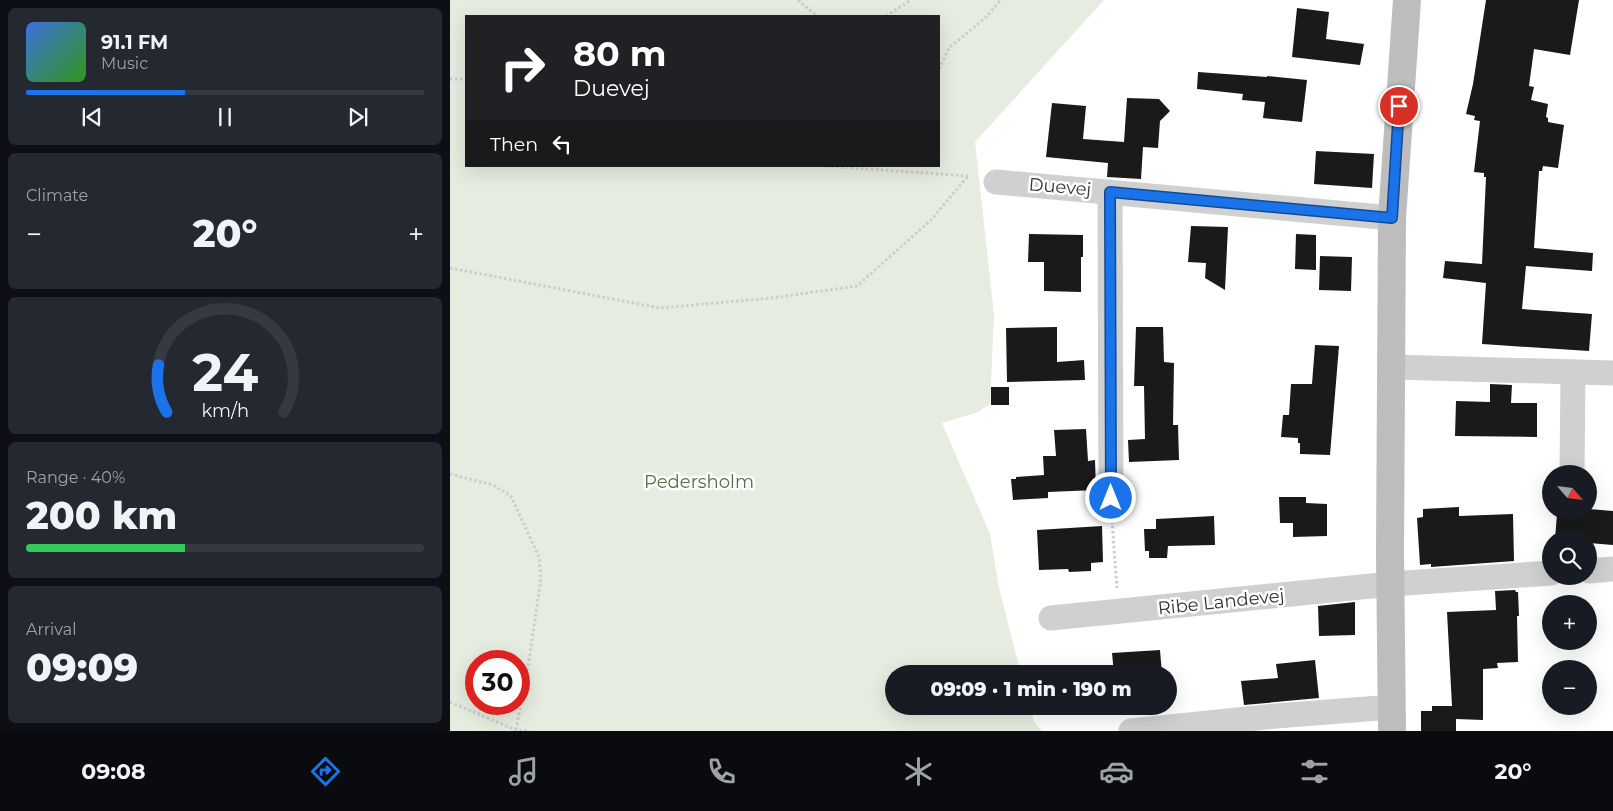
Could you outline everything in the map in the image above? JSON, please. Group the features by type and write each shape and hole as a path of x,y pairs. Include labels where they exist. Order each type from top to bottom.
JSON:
{"main road":[{"path":"1392,719 1392,218 1407,0"}],"street":[{"name":"Duevej","path":"996,182 1392,218"},
{"path":"1110,192 1111,498"},
{"path":"1392,368 1613,372"},
{"path":"1572,465 1573,372"},
{"path":"1597,570 1613,569"},
{"name":"Ribe Landevej","path":"1051,618 1391,584 1542,574"},
{"path":"1132,731 1276,716 1392,719"}],"path":[{"path":"798,0 816,15"},
{"path":"888,15 911,0"},
{"path":"940,67 949,48 985,18 1001,0"},
{"path":"450,79 465,79"},
{"path":"829,167 968,176 996,182"},
{"path":"450,268 660,308 772,298 857,286 931,220 968,176"},
{"path":"450,474 493,485 511,496 539,557 541,578 529,661 516,730"},
{"path":"1111,498 1119,612"},
{"path":"450,702 516,730 530,731"}],"green space":[{"name":"Pedersholm","path":"450,0 1104,0 975,142 994,315 990,404 978,412 942,423 990,534 999,588 1019,665 885,665 885,715 1032,715 1034,722 1042,731 450,731"}],"building":[{"path":"1486,0 1579,0 1570,55 1534,49 1529,86 1534,87 1531,100 1548,104 1546,117 1548,122 1564,125 1558,168 1543,166 1542,171 1539,171 1534,248 1593,253 1592,271 1526,266 1522,309 1592,314 1589,351 1482,344 1486,283 1443,278 1445,261 1482,264 1486,177 1484,177 1484,173 1474,172 1480,121 1474,120 1475,116 1466,114 1473,84"},
{"path":"1297,8 1329,12 1326,39 1364,44 1360,65 1292,57"},
{"path":"1198,72 1307,80 1302,122 1263,118 1265,102 1242,100 1243,94 1197,89"},
{"path":"1127,98 1159,99 1170,111 1160,121 1158,148 1143,147 1141,179 1107,177 1108,163 1046,157 1052,103 1086,106 1083,139 1124,142"},
{"path":"1316,151 1374,154 1372,188 1314,184"},
{"path":"1191,226 1228,227 1225,290 1205,278 1206,263 1188,262"},
{"path":"1029,234 1083,235 1081,292 1044,291 1044,262 1028,262"},
{"path":"1296,234 1316,235 1316,270 1295,269"},
{"path":"1320,256 1352,257 1351,291 1319,290"},
{"path":"1057,327 1057,362 1084,360 1085,380 1007,382 1006,328"},
{"path":"1136,327 1163,327 1164,362 1174,363 1173,425 1178,425 1179,460 1129,462 1128,440 1145,439 1144,386 1134,386"},
{"path":"1315,345 1339,346 1330,455 1300,454 1298,438 1281,437 1283,415 1289,415 1291,384 1312,384"},
{"path":"1490,384 1512,385 1511,403 1537,403 1537,437 1455,436 1456,401 1490,402"},
{"path":"991,387 1009,387 1009,405 991,405"},
{"path":"1086,429 1088,461 1095,460 1096,490 1048,492 1048,498 1013,500 1011,479 1044,475 1043,456 1056,456 1054,430"},
{"path":"1279,497 1306,497 1306,503 1327,504 1327,536 1293,537 1293,523 1280,523"},
{"path":"1459,507 1459,516 1513,514 1514,561 1431,567 1431,564 1420,565 1417,518 1423,517 1423,509"},
{"path":"1598,510 1613,511 1613,545 1597,544 1597,530 1556,530 1557,520 1598,520"},
{"path":"1214,516 1215,545 1168,546 1167,558 1149,558 1149,551 1145,551 1144,529 1156,529 1156,519"},
{"path":"1102,526 1103,562 1091,563 1091,571 1069,572 1068,569 1039,570 1037,530"},
{"path":"1515,590 1518,592 1519,616 1517,616 1518,662 1497,663 1498,668 1483,669 1483,720 1456,719 1456,731 1421,731 1421,711 1432,711 1432,706 1452,706 1447,612 1496,610 1495,591"},
{"path":"1355,602 1355,635 1319,636 1318,606"},
{"path":"1160,650 1161,665 1113,665 1112,653"},
{"path":"1315,660 1319,698 1244,705 1241,681 1278,678 1276,664"}],"route":[{"path":"1111,498 1110,192 1392,218 1399,106"}]}
